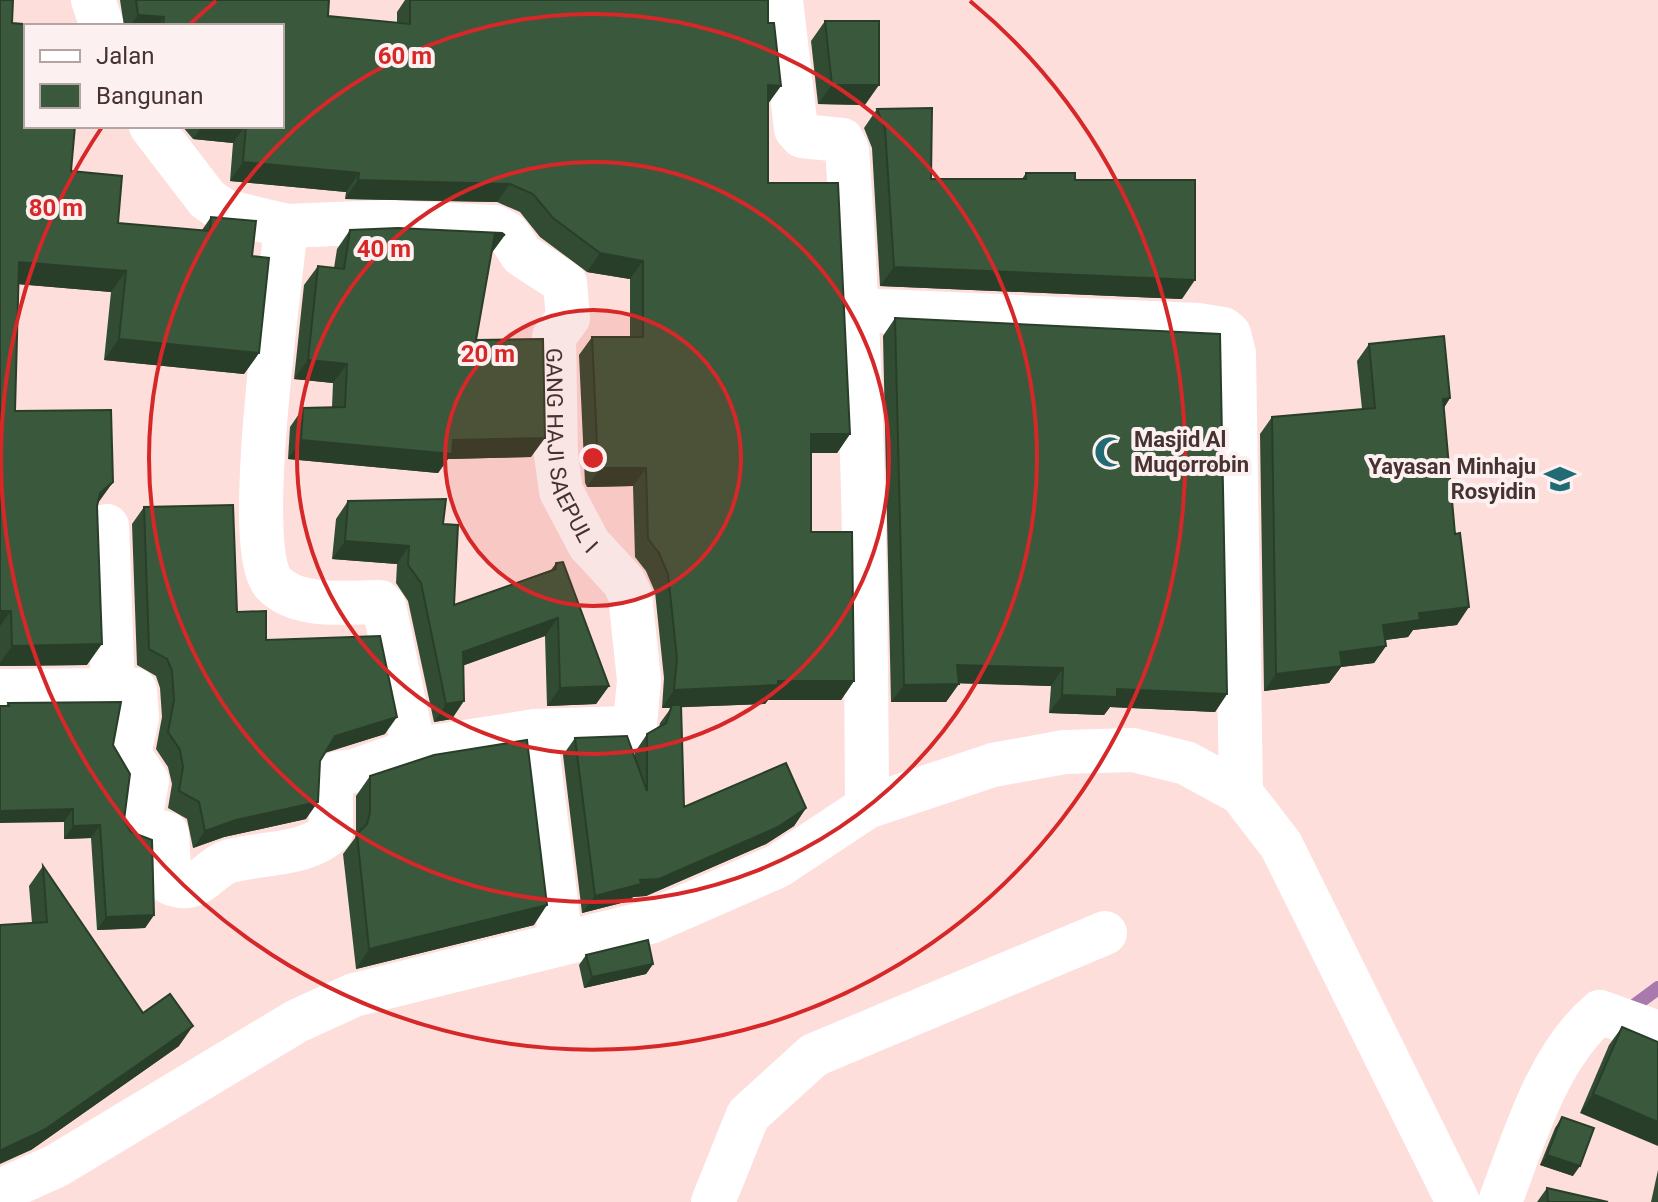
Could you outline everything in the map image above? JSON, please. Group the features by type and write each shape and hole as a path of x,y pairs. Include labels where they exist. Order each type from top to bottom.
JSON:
{"street":[{"path":"93,0 101,24"},
{"path":"781,0 796,129 802,136 842,140 847,150 859,310 866,560 867,807"},
{"name":"GANG HAJI SAEPUL I","path":"152,128 163,146 214,207 286,226 385,222 495,227 508,234 522,255 565,283 568,318 554,337 556,455 561,491 589,544 624,582 630,595 639,680 638,719 627,728 535,731"},
{"path":"286,226 260,484 264,564 272,583 295,599 380,602 384,606 414,750"},
{"path":"859,310 1198,325 1229,334 1234,353 1238,446 1241,793"},
{"path":"107,526 113,690"},
{"path":"0,691 113,690 132,687 136,693 137,718 129,754 147,781 139,826 167,834 170,883 174,885 200,882 227,862 318,845 331,832 331,788 338,773 354,771 414,750 535,731 561,943"},
{"path":"0,1191 56,1166 284,1028 354,995 650,922 778,866 867,807 993,765 1064,752 1133,750 1186,763 1241,793 1281,845 1458,1202"},
{"path":"713,1202 748,1115 814,1055 1105,933"},
{"path":"1500,1202 1551,1080 1582,1027 1632,1024"}],"building":[{"path":"0,0 13,0 12,23 24,24 24,128 75,128 71,171 122,176 118,223 210,231 211,217 256,221 252,256 269,258 259,353 119,339 126,271 19,262 15,411 111,410 113,482 100,493 97,506 102,644 12,646 11,611 0,611"},
{"path":"136,0 329,0 328,16 410,24 410,0 768,0 768,23 774,23 781,86 768,85 768,183 838,183 850,434 811,434 811,532 852,532 854,681 778,681 778,685 674,690 677,659 668,574 659,553 648,539 646,468 600,468 598,465 592,337 643,337 643,261 600,253 553,218 533,194 510,184 358,180 359,173 243,162 246,128 284,128 284,24 163,24 164,17 138,15"},
{"path":"825,21 879,21 879,85 832,85"},
{"path":"932,108 931,179 1026,179 1026,173 1075,173 1075,180 1195,180 1195,280 894,267 885,129 877,109"},
{"path":"398,228 502,233 505,235 495,233 476,340 543,339 545,438 453,440 452,454 301,440 303,408 345,407 347,364 308,360 318,266 344,269 350,230"},
{"path":"895,318 1220,334 1227,694 1117,689 1117,697 1062,695 1063,668 957,665 959,684 904,685"},
{"path":"1444,336 1450,398 1443,399 1455,534 1460,533 1469,607 1419,613 1420,620 1383,625 1386,646 1340,652 1342,666 1276,674 1272,417 1375,408 1369,344"},
{"path":"446,499 443,524 458,525 454,605 556,569 556,563 563,562 609,686 560,688 558,618 463,652 464,701 446,704 421,583 408,565 409,546 345,541 348,501"},
{"path":"233,505 237,612 266,611 266,640 380,636 397,717 335,736 320,761 318,802 236,820 205,831 199,802 179,791 183,767 180,750 168,732 174,700 172,671 167,659 149,649 144,507"},
{"path":"121,702 113,745 130,774 124,820 131,832 152,840 154,915 106,917 100,825 73,826 73,809 0,811 0,706 9,706 8,703"},
{"path":"672,705 681,705 684,807 786,763 806,808 778,827 659,879 640,880 641,884 595,896 575,738 627,736 647,791 647,734 666,723"},
{"path":"527,740 547,905 369,949 357,834 367,824 370,813 370,776 434,755"},
{"path":"43,866 143,1013 170,994 193,1026 44,1130 0,1151 0,925 47,922"},
{"path":"648,940 653,964 592,977 586,955"},
{"path":"1622,1027 1658,1042 1658,1122 1593,1094"},
{"path":"1562,1117 1594,1128 1580,1166 1547,1155"},
{"path":"1547,1188 1608,1202 1548,1202"}],"waterway":[{"path":"1623,1014 1658,988"}],"place":[{"name":"Masjid Al Muqorrobin","path":"1110,452"},
{"name":"Yayasan Minhaju Rosyidin","path":"1560,479"}]}
